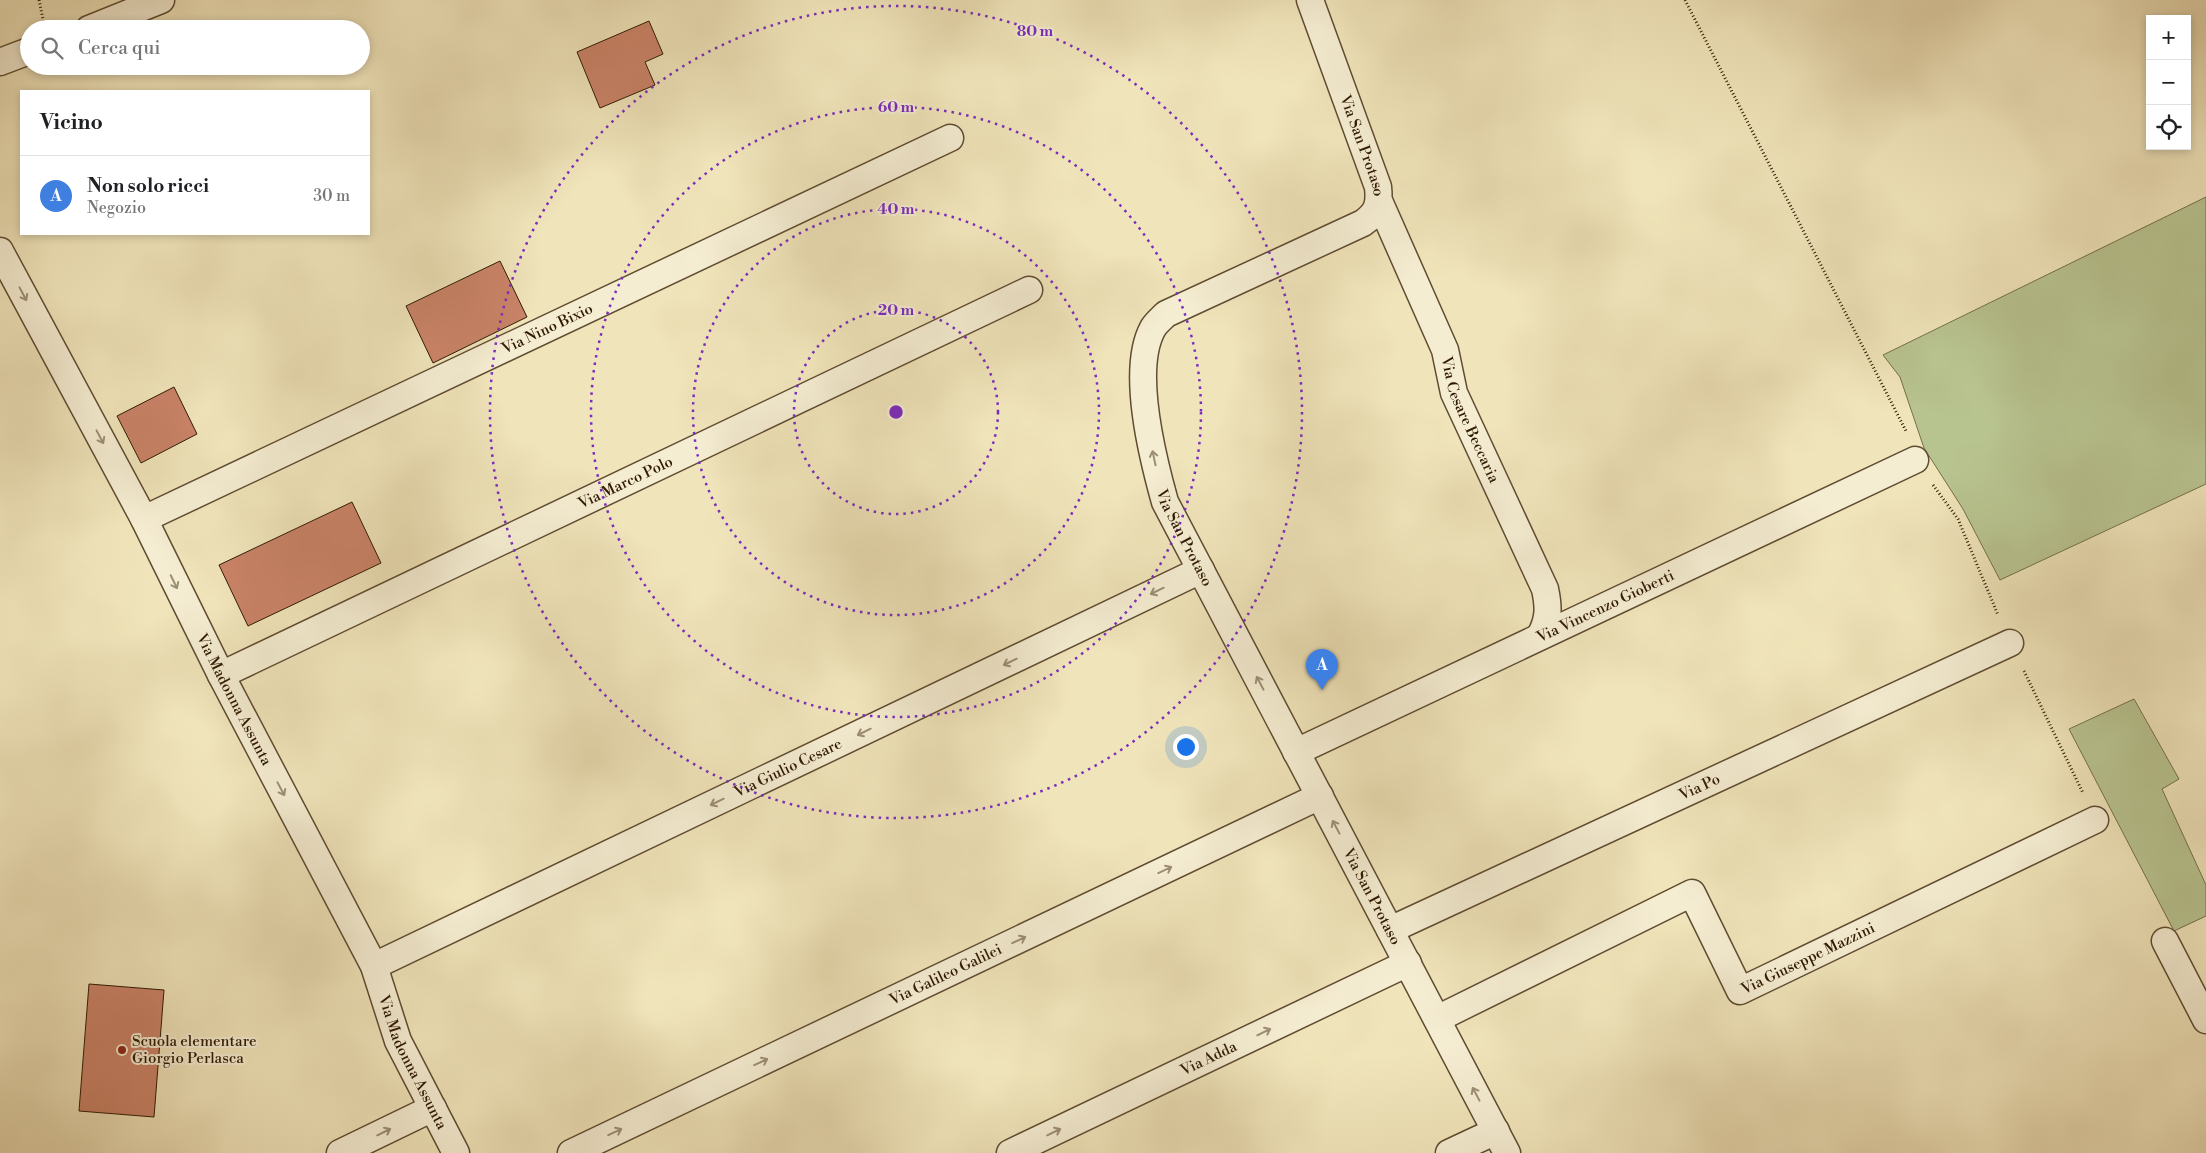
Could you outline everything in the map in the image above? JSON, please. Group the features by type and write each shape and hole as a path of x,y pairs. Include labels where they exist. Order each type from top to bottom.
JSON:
{"street":[{"path":"111,20 161,0"},
{"name":"Via San Protaso","path":"1310,0 1378,187 1380,202 1374,215 1363,223 1166,314 1153,329 1144,363 1144,401 1149,435 1165,502 1501,1142"},
{"path":"0,62 20,54"},
{"name":"Via Nino Bixio","path":"144,519 950,138"},
{"name":"Via Cesare Beccaria","path":"1380,202 1445,350 1454,393 1545,589 1549,608 1546,624 1540,636"},
{"name":"Via Madonna Assunta","path":"0,251 144,519 221,675 374,966 398,1041 456,1153"},
{"name":"Via Marco Polo","path":"221,675 1028,290"},
{"name":"Via Vincenzo Gioberti","path":"1296,752 1915,460"},
{"name":"Via Giulio Cesare","path":"374,966 1200,570"},
{"name":"Via Po","path":"1390,930 2010,643"},
{"name":"Via Galileo Galilei","path":"571,1153 1320,796"},
{"name":"Via Giuseppe Mazzini","path":"1436,1019 1692,893 1740,991 2095,820"},
{"path":"2165,941 2206,1020"},
{"name":"Via Adda","path":"1010,1153 1408,963"},
{"path":"340,1153 433,1108"},
{"path":"1449,1153 1501,1142"}],"path":[{"path":"39,0 43,20"},
{"path":"1684,0 1905,428 1915,460 1958,519 2010,643 2095,820"}],"green space":[{"path":"2206,197 2206,484 2000,580 1963,509 1924,448 1900,377 1883,355"},
{"path":"2134,699 2179,779 2162,789 2206,885 2206,916 2174,931 2069,729"}],"building":[{"path":"649,21 663,54 645,62 655,85 600,108 577,52"},
{"path":"500,261 527,317 433,363 406,306"},
{"path":"174,387 197,434 141,463 117,416"},
{"path":"352,502 381,563 248,626 219,565"},
{"name":"Scuola elementare Giorgio Perlasca","path":"89,984 164,990 154,1117 79,1111"}],"place":[{"name":"Non solo ricci","path":"1322,690"},
{"name":"Scuola elementare Giorgio Perlasca","path":"122,1050"}]}
